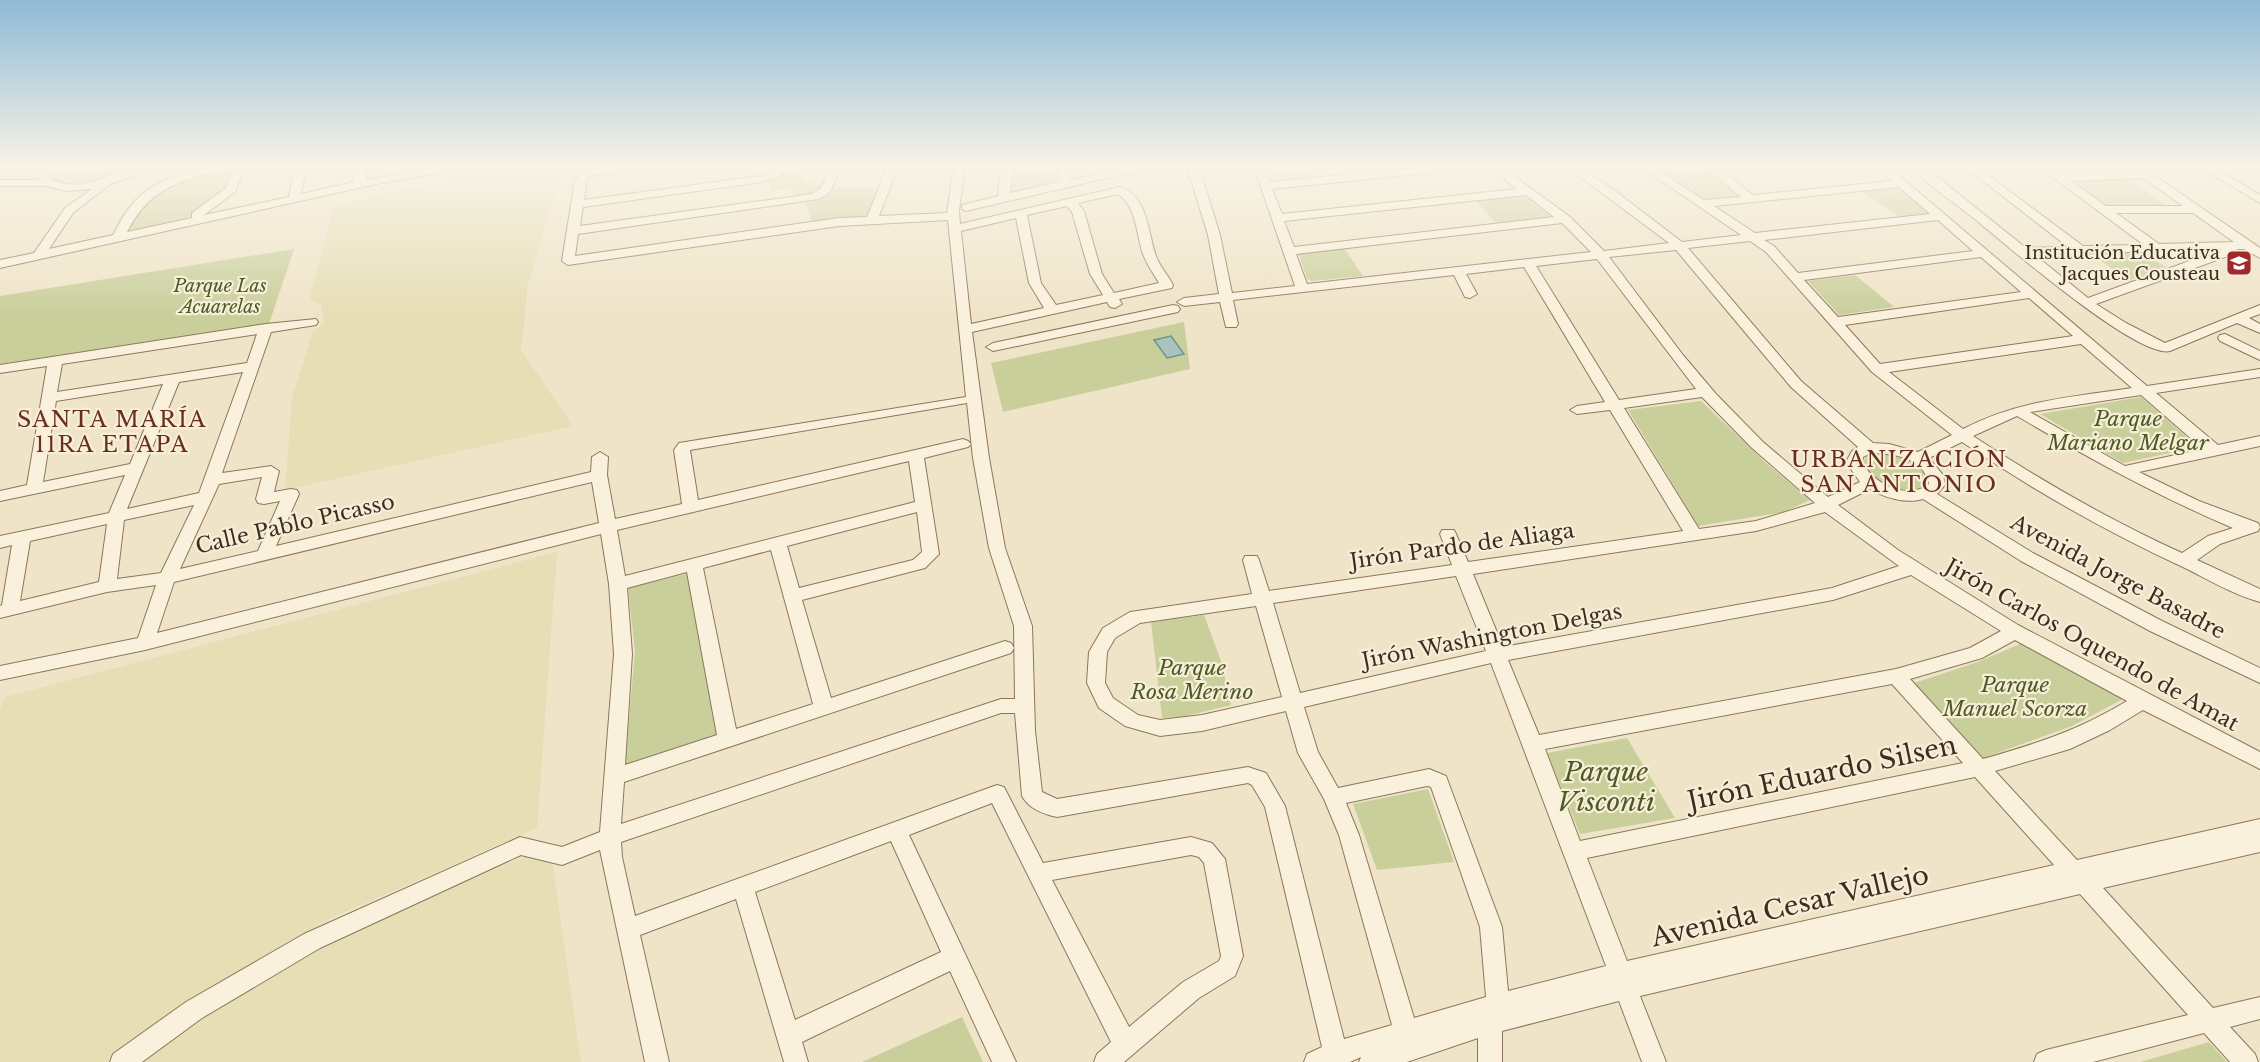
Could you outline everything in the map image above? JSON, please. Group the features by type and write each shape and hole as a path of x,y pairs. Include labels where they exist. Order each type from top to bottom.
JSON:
{"street":[{"path":"39,255 65,217"},
{"path":"118,238 130,217"},
{"path":"185,223 195,217"},
{"path":"0,264 214,217"},
{"path":"575,217 568,261 839,222 967,217"},
{"path":"573,231 676,217"},
{"path":"958,217 966,329 981,458 997,548 1023,626 1025,731 1032,796 1046,806 1057,808 1248,775 1259,779 1275,806 1330,1059"},
{"path":"1022,217 1035,284 1052,310"},
{"path":"1080,217 1096,274 1127,319"},
{"path":"966,329 1167,285 1151,261 1138,217"},
{"path":"1208,217 1231,324"},
{"path":"1289,217 1276,218 1302,288"},
{"name":"Jirón Carlos Oquendo de Amat","path":"1562,217 1600,254 1726,415 1826,504 1913,568 2016,631 2143,701 2260,761"},
{"path":"1643,217 1679,244 1741,321 1796,384 1869,448"},
{"path":"1722,217 1770,249 1877,369 1912,399 1962,435 2023,476 2084,512 2260,596"},
{"path":"993,347 1127,319 1178,305 1226,297 1935,217"},
{"path":"1941,217 2215,451"},
{"path":"1979,217 2086,303 2121,326 2165,348 2260,309"},
{"path":"2036,217 2080,250"},
{"path":"2113,217 2155,247"},
{"path":"2207,217 2260,254"},
{"path":"1289,251 1565,219"},
{"path":"2023,252 2247,245"},
{"path":"2086,303 2247,245"},
{"path":"1796,277 1983,253"},
{"path":"1527,262 1694,535"},
{"path":"1458,270 1470,294"},
{"path":"1834,322 2031,294"},
{"path":"2237,318 2260,329"},
{"path":"0,369 311,322"},
{"path":"145,643 167,578 207,497 266,328"},
{"path":"1877,369 2084,339"},
{"path":"2225,339 2260,356"},
{"path":"34,489 55,361"},
{"path":"50,398 252,366"},
{"path":"1918,458 1962,435 2018,411 2260,373"},
{"path":"107,586 116,516 173,378"},
{"path":"1577,410 1707,392"},
{"path":"691,507 682,450 684,446 962,400"},
{"path":"2018,411 2123,471 2193,505 2254,526"},
{"path":"2123,471 2260,441"},
{"path":"0,673 145,643 609,526 963,444"},
{"path":"1869,448 1893,449 1918,458 1927,465 1937,479 1937,485 1926,494 1905,496 1870,483 1861,477 1854,462 1855,456 1860,451 1869,448"},
{"path":"793,596 919,564 931,555 916,455"},
{"name":"Calle Pablo Picasso","path":"5,611 107,586 167,578 264,555 600,466 609,526"},
{"path":"0,496 136,468"},
{"path":"212,480 271,471 264,499 291,494 264,555"},
{"name":"Jirón Pardo de Aliaga","path":"1096,683 1098,652 1109,633 1136,617 1756,526 1811,512 1870,483"},
{"name":"Avenida Jorge Basadre","path":"1926,494 2026,557 2156,626 2260,676"},
{"path":"0,542 207,497"},
{"path":"618,584 924,505"},
{"path":"609,526 618,584 623,654 610,837 611,857 657,1062"},
{"path":"2183,561 2214,540 2254,526"},
{"path":"1448,534 1532,744 1654,1062"},
{"path":"5,611 22,537"},
{"path":"777,542 824,708"},
{"path":"1251,560 1308,753 1333,797 1349,835 1406,1032"},
{"path":"694,564 728,739"},
{"name":"Jirón Washington Delgas","path":"1096,683 1106,703 1132,721 1160,728 1202,723 1496,655 1833,594 1913,568"},
{"path":"1532,744 1896,676 1976,653 2016,631"},
{"path":"614,777 1005,648"},
{"path":"1896,676 2246,1062"},
{"name":"Jirón Eduardo Silsen","path":"1572,852 1979,768 2063,743 2103,725 2143,701"},
{"path":"122,1062 194,1010 312,941 520,846 562,856 610,837 1001,706 1025,706"},
{"path":"1333,797 1429,777 1439,782 1491,927 1494,1014 1490,1062"},
{"path":"628,929 997,793 1125,1044"},
{"name":"Avenida Cesar Vallejo","path":"1330,1059 1406,1032 1494,1014 1623,981 2078,877 2260,828"},
{"path":"896,830 1004,1062"},
{"name":"Avenida Cesar Vallejo","path":"2078,877 2260,843"},
{"path":"1038,873 1191,846 1204,849 1214,859 1232,956 1227,968 1191,990 1106,1062"},
{"path":"743,887 796,1062"},
{"path":"788,1036 955,957"},
{"path":"2046,1062 2260,1008"},
{"name":"Avenida Cesar Vallejo","path":"1371,1062 1494,1014"}],"shaded area":[{"path":"331,217 548,217 528,284 521,350 573,426 285,490 292,397 313,332 324,322 321,305 310,298"},
{"path":"557,552 537,828 334,917 238,971 113,1062 0,1062 0,709 5,697"},
{"path":"550,846 581,1062 130,1062 293,953"}],"green space":[{"path":"135,217 190,217 153,228 126,234"},
{"path":"810,217 868,217 868,217 812,223"},
{"path":"1490,217 1551,217 1496,223"},
{"path":"1344,248 1363,276 1312,281 1307,279 1299,254"},
{"name":"Parque Las Acuarelas","path":"294,249 269,324 0,364 0,296"},
{"path":"2141,251 2167,268 2127,281 2090,252"},
{"path":"1855,275 1894,307 1839,315 1808,281"},
{"path":"1184,322 1190,369 1003,412 991,363"},
{"name":"Parque Mariano Melgar","path":"2141,397 2198,447 2123,463 2040,414"},
{"path":"1701,401 1765,462 1810,500 1784,512 1698,526 1628,410"},
{"path":"1877,452 1902,456 1916,463 1926,475 1929,483 1918,490 1904,491 1875,481 1862,463 1869,454"},
{"path":"690,573 720,734 625,765 635,651 628,588"},
{"name":"Parque Rosa Merino","path":"1204,615 1221,661 1231,705 1182,717 1162,718 1151,622"},
{"name":"Parque Manuel Scorza","path":"2022,643 2123,699 2072,726 1983,758 1914,683 1978,662"},
{"name":"Parque Visconti","path":"1627,738 1675,818 1580,834 1547,753"},
{"path":"1428,789 1454,862 1377,870 1353,804"},
{"path":"962,1017 983,1062 862,1062"},
{"path":"2209,1042 2227,1062 2140,1062"}],"water":[{"path":"1171,336 1184,354 1167,358 1154,340"}],"place":[{"name":"Institución Educativa Jacques Cousteau","path":"2239,263"}],"district":[{"name":"SANTA MARÍA 11RA ETAPA","path":"112,432"},
{"name":"URBANIZACIÓN SAN ANTONIO","path":"1899,472"}]}
